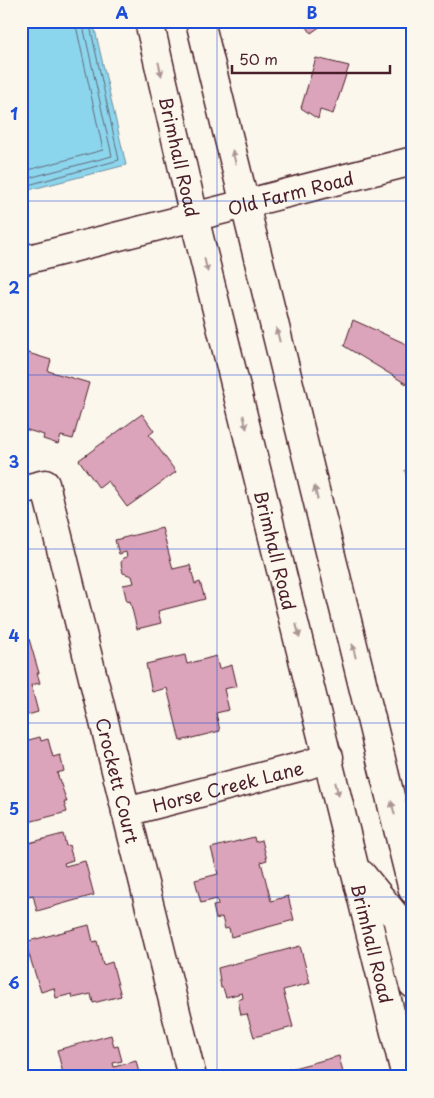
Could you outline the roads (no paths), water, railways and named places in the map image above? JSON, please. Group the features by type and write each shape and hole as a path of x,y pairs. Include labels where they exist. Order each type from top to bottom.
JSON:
{"street":[{"name":"Brimhall Road","path":"149,21 194,217 329,757 406,1077"},
{"path":"200,21 413,890"},
{"name":"Old Farm Road","path":"21,261 413,161"},
{"name":"Crockett Court","path":"33,487 126,812 192,1077"},
{"name":"Horse Creek Lane","path":"126,812 329,757"},
{"path":"356,868 397,918 413,984"}],"water":[{"path":"21,21 93,21 126,165 21,192"}]}
